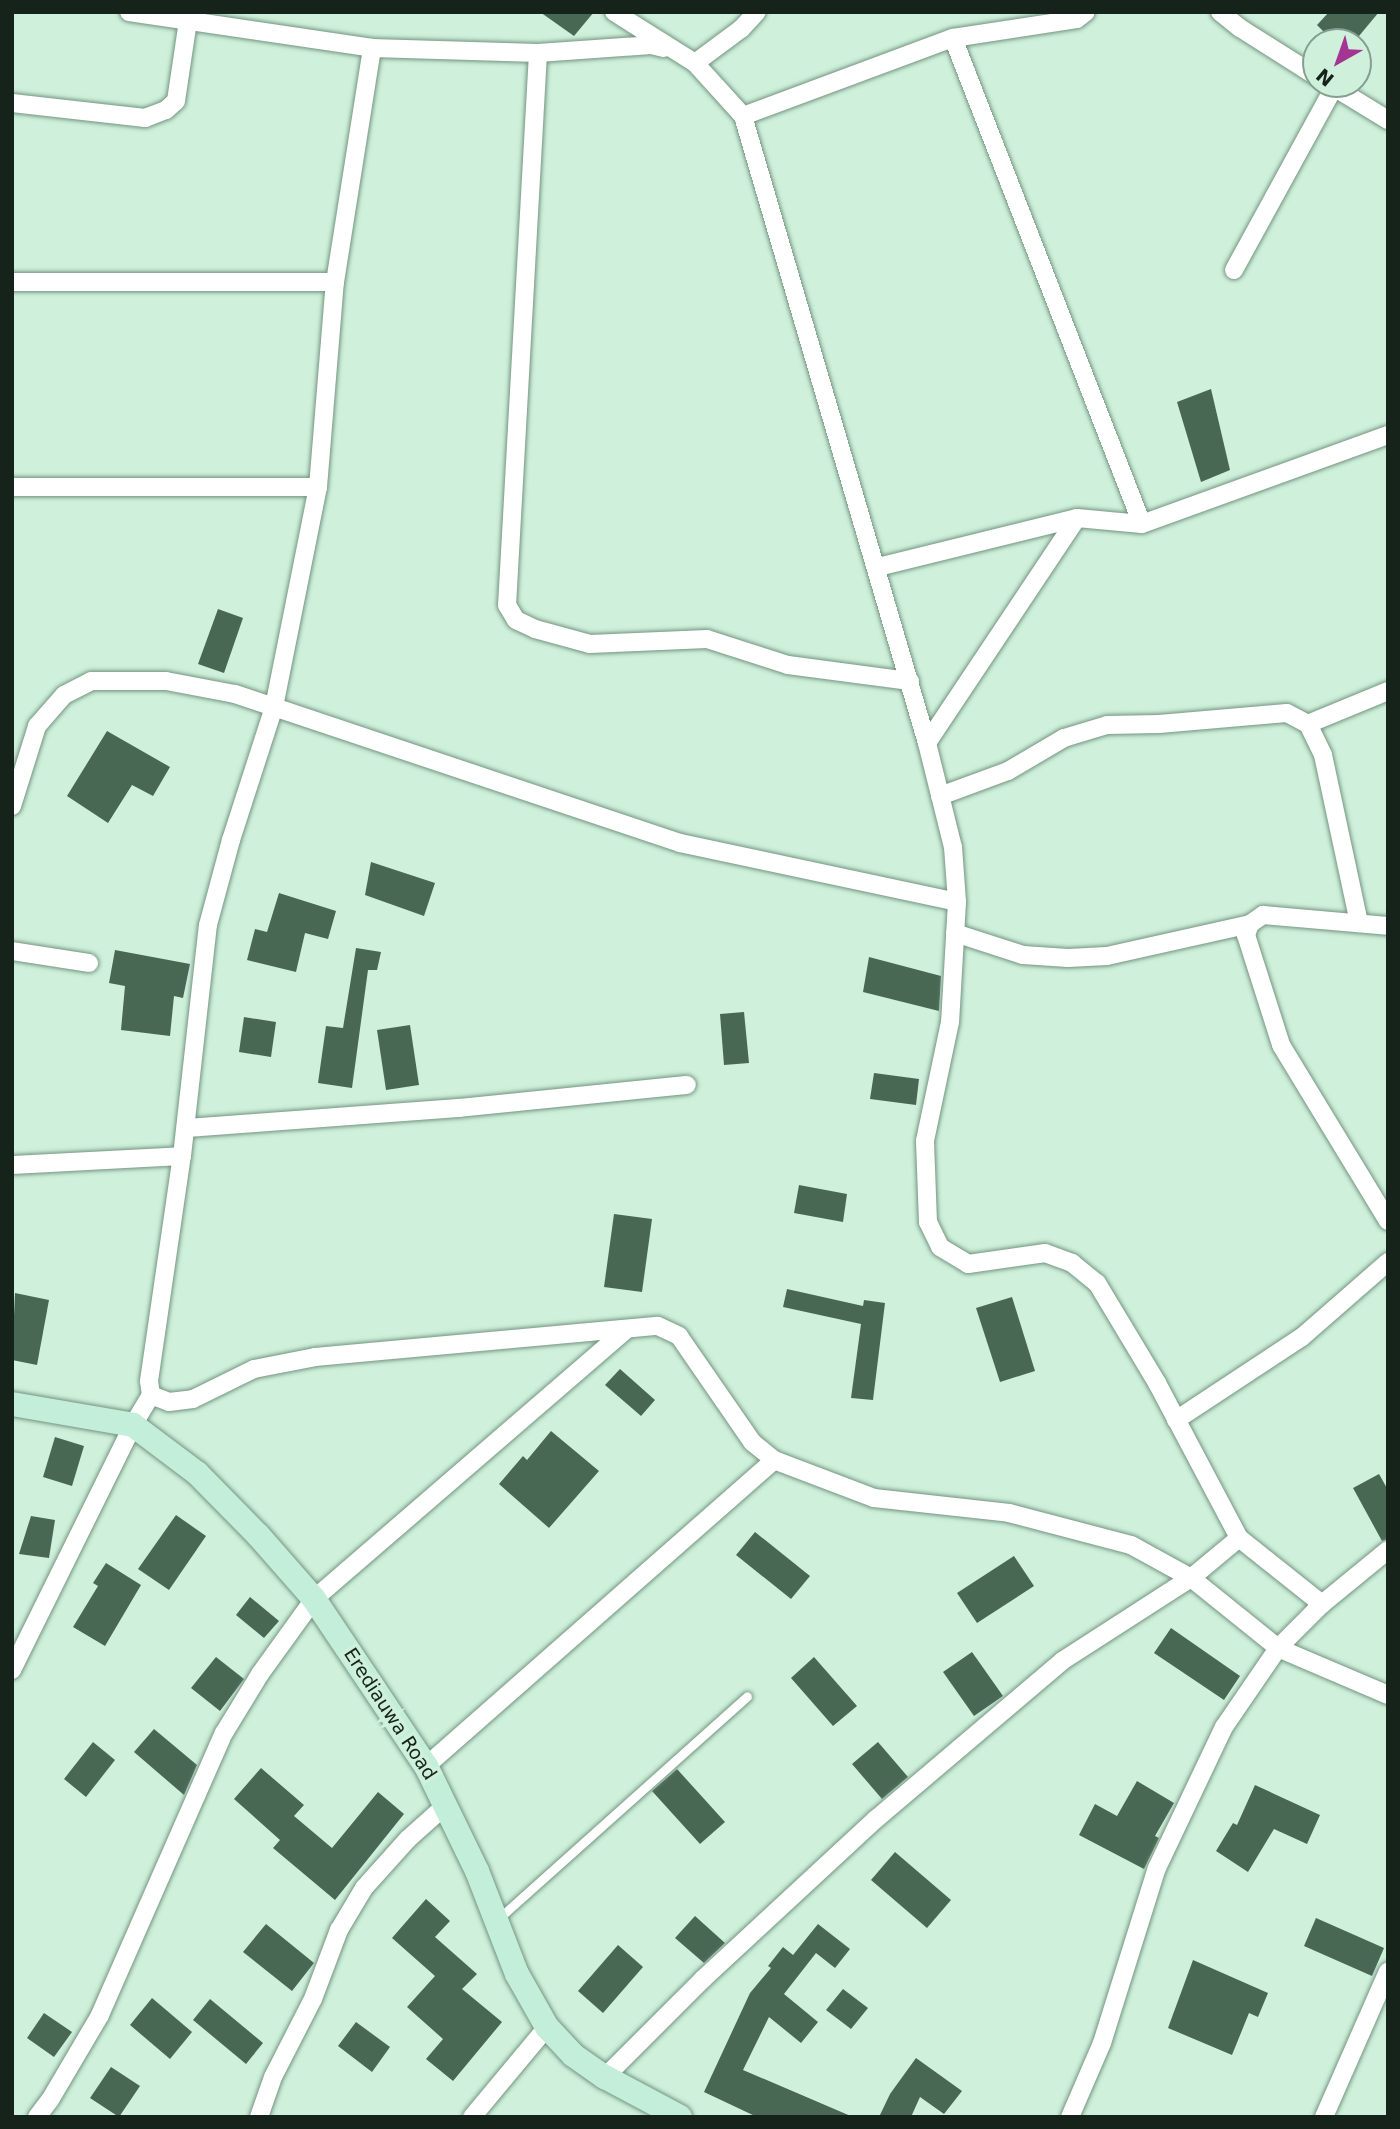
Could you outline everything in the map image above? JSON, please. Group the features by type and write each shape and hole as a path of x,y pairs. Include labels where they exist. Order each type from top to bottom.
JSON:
{"street":[{"path":"129,12 372,47 538,53 651,45 670,50"},
{"path":"614,12 695,64 743,116 878,567 927,743 953,848 957,902 950,1023 925,1141 928,1223 940,1247 968,1264 1045,1253 1072,1263 1097,1283 1176,1420 1239,1538 1322,1604"},
{"path":"695,64 741,29 757,12"},
{"path":"743,116 953,37 1077,19 1086,12"},
{"path":"1220,12 1240,28 1302,67"},
{"path":"12,103 145,118 166,110 176,100 188,21"},
{"path":"953,37 1142,524"},
{"path":"12,1670 133,1425 151,1395 149,1381 183,1156 208,925 231,840 274,707 318,487 335,282 372,47"},
{"path":"538,53 507,605 516,620 535,629 590,644 707,639 788,665 909,681"},
{"path":"1234,270 1325,98"},
{"path":"1353,98 1388,120"},
{"path":"12,282 335,282"},
{"path":"878,567 1077,517 1142,524 1388,435"},
{"path":"12,487 318,487"},
{"path":"927,743 1077,517"},
{"path":"12,806 37,726 64,695 91,681 166,681 235,694 680,842 957,902"},
{"path":"1308,724 1388,691"},
{"path":"940,796 1008,771 1064,738 1107,725 1159,724 1287,713 1308,724 1323,755 1359,923"},
{"path":"955,933 1023,955 1068,958 1107,956 1250,924 1263,915 1388,926"},
{"path":"1250,924 1246,935 1281,1045 1388,1221"},
{"path":"12,951 89,962"},
{"path":"186,1128 459,1108 687,1085"},
{"path":"12,1165 183,1156"},
{"path":"1176,1420 1302,1337 1388,1262"},
{"path":"151,1395 169,1402 193,1399 254,1369 315,1357 658,1326 679,1336 752,1442 774,1460 874,1498 1009,1513 1131,1545 1191,1578 1278,1648 1388,1695"},
{"path":"37,2117 50,2101 100,2015 224,1733 260,1674 313,1599 625,1331"},
{"name":"Erediauwa Road","path":"12,1404 133,1425 197,1473 313,1599 426,1766 446,1805 517,1974 547,2027 573,2055 605,2077 680,2117"},
{"path":"426,1766 774,1460"},
{"path":"605,2077 703,1979 866,1829 1062,1661 1191,1578 1239,1538"},
{"path":"1070,2117 1102,2043 1157,1868 1224,1727 1278,1648 1322,1604 1388,1550"},
{"path":"259,2117 273,2077 313,1998 339,1930 364,1888 408,1839 446,1805"},
{"path":"1324,2117 1388,1971"},
{"path":"472,2117 547,2027"}],"lane":[{"path":"496,1920 747,1696"}],"building":[{"path":"540,12 594,12 574,36"},
{"path":"1329,12 1379,12 1366,28 1320,28 1317,25"},
{"path":"1211,389 1230,470 1201,482 1177,402"},
{"path":"218,609 243,618 224,673 198,664"},
{"path":"107,731 170,767 153,796 132,785 108,823 67,796"},
{"path":"371,862 435,883 424,916 365,895"},
{"path":"279,893 336,911 328,939 305,933 296,972 247,960 255,929 267,932"},
{"path":"356,948 381,952 377,970 368,970 352,1088 318,1083 326,1026 343,1028"},
{"path":"115,950 190,964 183,998 174,996 170,1036 121,1030 125,986 109,983"},
{"path":"869,957 941,976 939,1011 863,992"},
{"path":"744,1012 749,1063 724,1065 720,1014"},
{"path":"244,1017 276,1022 271,1057 239,1052"},
{"path":"410,1025 419,1085 386,1090 377,1030"},
{"path":"874,1073 919,1079 916,1105 870,1099"},
{"path":"799,1185 847,1194 843,1222 794,1213"},
{"path":"614,1214 652,1219 642,1292 604,1287"},
{"path":"787,1289 863,1306 864,1300 885,1303 873,1400 851,1398 861,1324 783,1307"},
{"path":"15,1293 49,1300 37,1365 12,1360"},
{"path":"1012,1297 1035,1371 1000,1382 976,1308"},
{"path":"620,1369 655,1400 641,1416 605,1385"},
{"path":"551,1431 599,1471 549,1528 499,1484 523,1456 527,1460"},
{"path":"55,1437 84,1446 72,1486 43,1477"},
{"path":"1379,1474 1388,1490 1388,1539 1382,1541 1353,1488"},
{"path":"176,1515 206,1536 169,1590 138,1569"},
{"path":"31,1516 55,1520 49,1558 19,1554"},
{"path":"755,1532 810,1576 791,1599 736,1555"},
{"path":"1014,1556 1034,1586 977,1623 957,1593"},
{"path":"106,1563 141,1585 105,1646 73,1627 98,1586 93,1583"},
{"path":"250,1597 279,1621 264,1638 236,1615"},
{"path":"1171,1628 1240,1676 1224,1700 1154,1653"},
{"path":"972,1652 1003,1696 974,1716 943,1672"},
{"path":"216,1657 244,1679 220,1711 191,1688"},
{"path":"814,1657 857,1706 833,1726 791,1678"},
{"path":"154,1729 197,1765 184,1795 134,1752"},
{"path":"93,1742 115,1760 86,1797 64,1779"},
{"path":"878,1742 908,1777 882,1799 852,1764"},
{"path":"261,1768 304,1805 294,1816 332,1848 378,1792 404,1814 335,1900 273,1848 280,1840 234,1799"},
{"path":"677,1769 725,1822 700,1844 652,1791"},
{"path":"1137,1781 1174,1803 1155,1836 1159,1838 1144,1869 1079,1835 1095,1804 1117,1816"},
{"path":"1255,1785 1320,1815 1307,1844 1274,1829 1248,1872 1216,1851 1233,1823 1237,1825"},
{"path":"895,1852 951,1900 927,1928 871,1880"},
{"path":"426,1899 450,1921 435,1937 477,1974 462,1989 502,2022 453,2081 426,2059 443,2039 407,2007 435,1976 392,1938"},
{"path":"695,1916 725,1943 704,1963 675,1938"},
{"path":"1316,1918 1384,1948 1372,1976 1304,1946"},
{"path":"266,1924 314,1963 292,1991 243,1952"},
{"path":"818,1924 850,1949 835,1968 816,1953 784,1994 818,2022 801,2043 769,2017 743,2070 853,2117 757,2117 704,2092 750,1993 771,1968 768,1966 783,1947 793,1955"},
{"path":"618,1945 643,1967 603,2013 578,1991"},
{"path":"1193,1960 1268,1993 1258,2017 1249,2013 1232,2055 1168,2028"},
{"path":"843,1989 868,2008 851,2029 826,2010"},
{"path":"152,1998 192,2032 170,2059 130,2025"},
{"path":"210,1999 263,2043 246,2064 193,2020"},
{"path":"44,2013 72,2032 54,2057 27,2038"},
{"path":"356,2022 390,2047 372,2072 338,2046"},
{"path":"916,2058 962,2091 944,2114 920,2097 911,2117 879,2117 890,2094"},
{"path":"111,2067 140,2086 119,2117 90,2098"}]}
